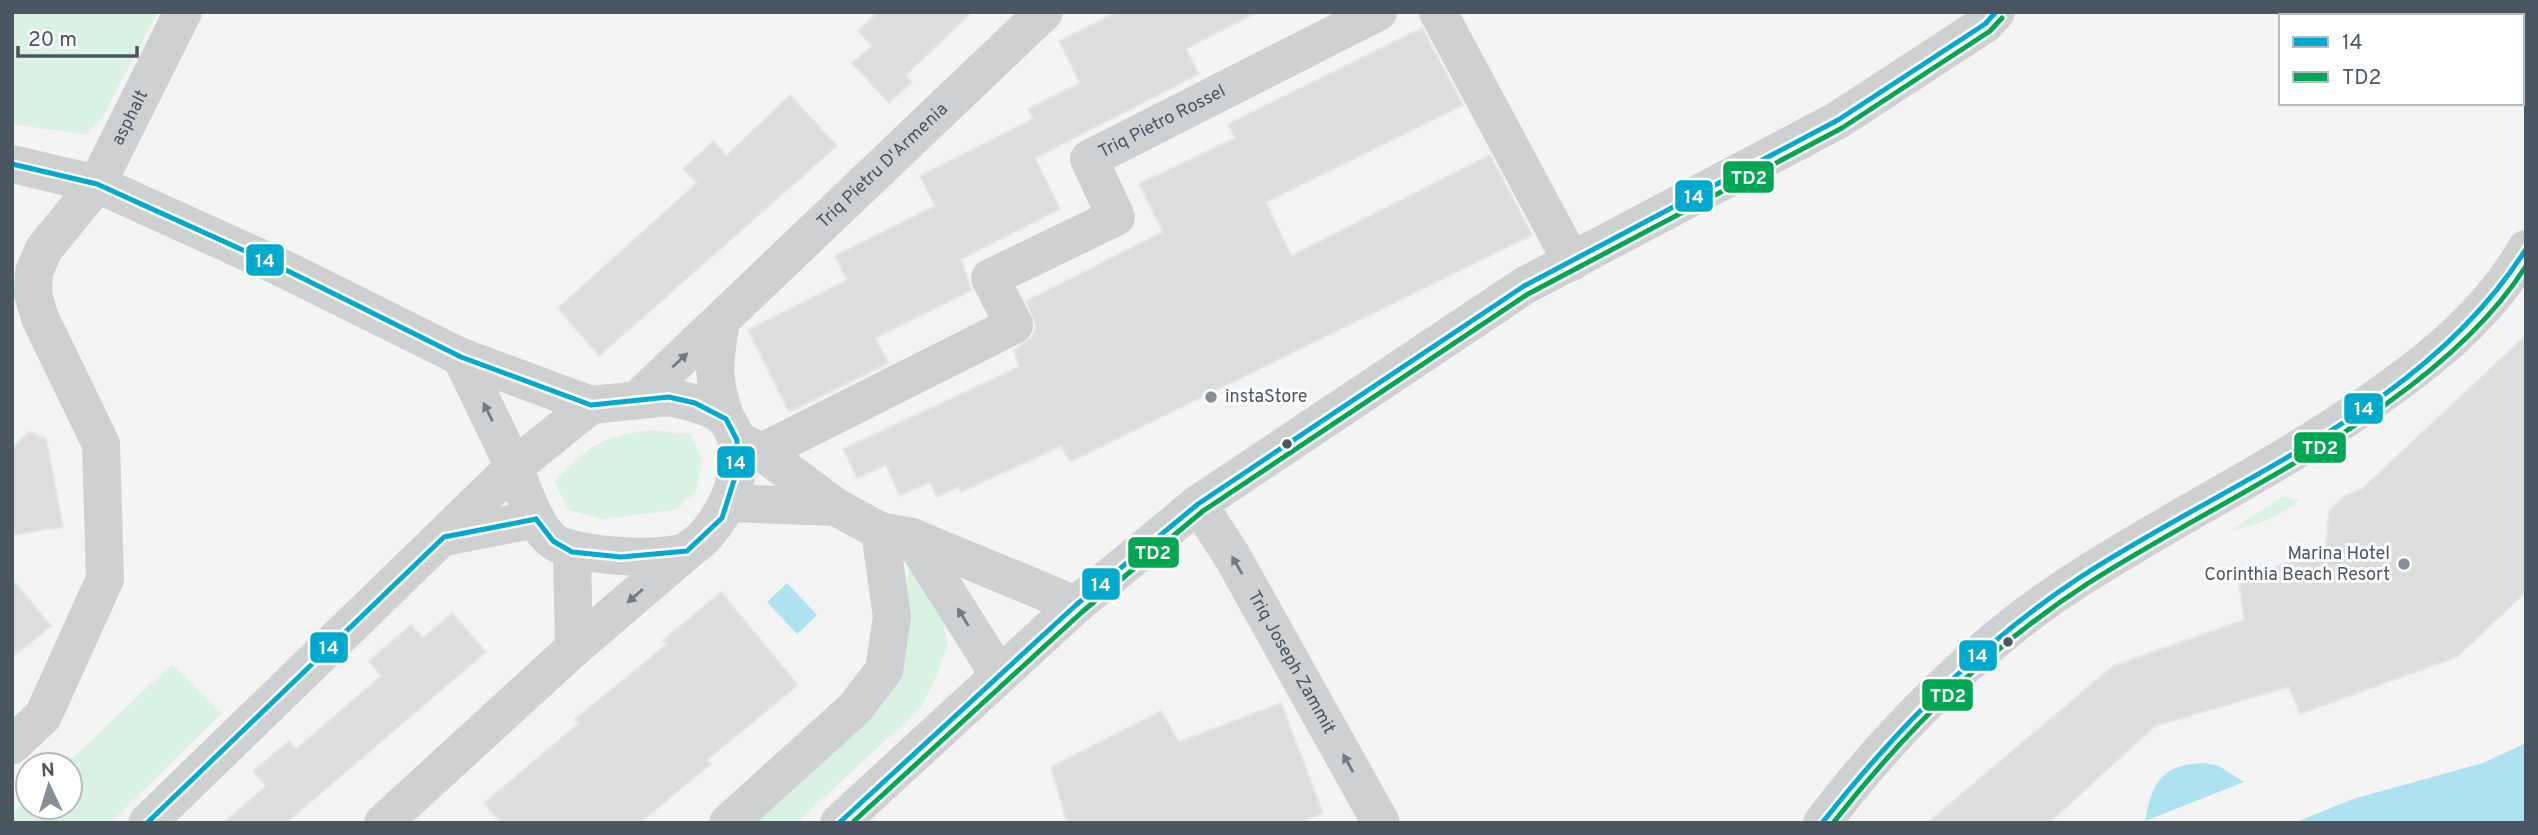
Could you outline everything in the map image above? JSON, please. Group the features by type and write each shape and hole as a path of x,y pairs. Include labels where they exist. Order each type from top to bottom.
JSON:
{"street":[{"name":"asphalt","path":"12,745 43,716 105,579 101,444 40,318 33,294 34,272 44,249 97,184 183,12"},
{"name":"Triq Pietru D'Armenia","path":"638,399 1044,12"},
{"name":"Triq Pietro Rossel","path":"742,437 1014,325 990,278 1116,217 1088,159 1378,12"},
{"path":"1438,12 1572,262"},
{"path":"839,823 1076,605 1198,504 1524,286 1838,120 1985,24 1996,12"},
{"path":"12,164 97,184 279,267 461,357 591,405 669,397 695,403 836,507 896,534 1076,605"},
{"path":"1822,823 1889,744 2006,630 2083,576 2300,451 2428,362 2506,284 2526,248"},
{"path":"383,823 573,648 722,519 736,474 742,437 715,386 714,365 721,321"},
{"path":"461,357 536,519 552,541 572,552 621,557 687,551"},
{"path":"147,823 514,467 591,405"},
{"path":"727,503 836,507"},
{"name":"Triq Joseph Zammit","path":"1198,504 1232,556 1381,823"},
{"path":"444,537 536,519"},
{"path":"896,534 999,675"},
{"path":"728,823 855,708 884,670 892,617 896,534"},
{"path":"572,552 573,648"}],"green space":[{"path":"12,12 158,12 103,116 86,135 12,124"},
{"path":"649,430 691,434 702,461 696,491 676,510 602,519 568,510 555,482 567,470 586,452 606,440"},
{"path":"2284,496 2300,500 2267,520 2230,531"},
{"path":"908,565 939,605 948,644 934,682 920,709 796,823 742,823 905,658"},
{"path":"172,664 222,713 110,823 12,823 14,812 14,821 84,821 84,751 80,751"}],"water":[{"path":"787,583 817,615 797,634 767,602"},
{"path":"2526,743 2526,823 2294,823 2353,799 2483,763"},
{"path":"2204,763 2219,766 2244,782 2145,821 2151,796 2161,778 2178,767"}],"building":[{"path":"878,12 972,12 906,75 912,82 889,103 852,63 872,46 858,31"},
{"path":"1117,12 1257,12 1186,49 1199,74 1035,158 1060,209 961,259 972,290 875,338 888,363 789,412 748,330 847,280 835,256 935,206 920,176 1033,119 1028,109 1080,83 1059,41"},
{"path":"1422,28 1463,105 1266,202 1291,256 1490,155 1532,235 1070,462 1061,446 961,492 959,487 937,497 930,482 900,496 886,465 857,478 843,449 1019,367 1014,350 1032,337 1036,327 1026,301 1163,232 1139,184 1235,138 1228,124"},
{"path":"790,95 837,146 599,356 558,308 697,183 683,169 714,141 726,156"},
{"name":"Marina Hotel Corinthia Beach Resort","path":"2526,335 2526,592 2457,657 2300,714 2289,687 2155,726 2049,823 1927,823 2113,666 2244,620 2239,580 2325,549 2329,512 2335,505 2344,496 2362,489"},
{"path":"29,432 46,438 63,527 12,535 12,448"},
{"path":"12,579 51,626 12,657"},
{"path":"721,592 798,685 707,760 711,764 639,823 501,823 484,803 579,723 575,719 666,645 663,640"},
{"path":"452,613 486,652 286,823 223,823 266,786 253,771 289,741 296,749 381,676 369,661 411,625 423,638"},
{"path":"1281,703 1323,813 1299,823 1067,823 1051,767 1161,711 1179,742"}],"transit line":[{"name":"14","path":"839,823 1076,605 1198,504 1524,286 1838,120 1985,24 1996,12"},
{"name":"TD2","path":"852,823 1082,612 1203,511 1528,294 1842,128 1990,31 2002,18"},
{"name":"14","path":"12,164 97,184 280,267 461,357 591,405 669,397 695,403 726,419 737,440 736,474 722,518 687,551 621,557 572,552 553,541 536,519"},
{"name":"14","path":"1822,823 1911,721 1975,658 2009,629 2082,576 2324,435 2382,396 2436,353 2484,305 2526,249"},
{"name":"TD2","path":"1833,823 1919,723 1982,663 2016,635 2087,584 2325,444 2384,405 2439,363 2487,317 2526,266"},
{"name":"14","path":"147,823 444,537 536,519"}],"place":[{"name":"instaStore","path":"1211,397"},
{"name":"Marina Hotel Corinthia Beach Resort","path":"2404,564"}]}
